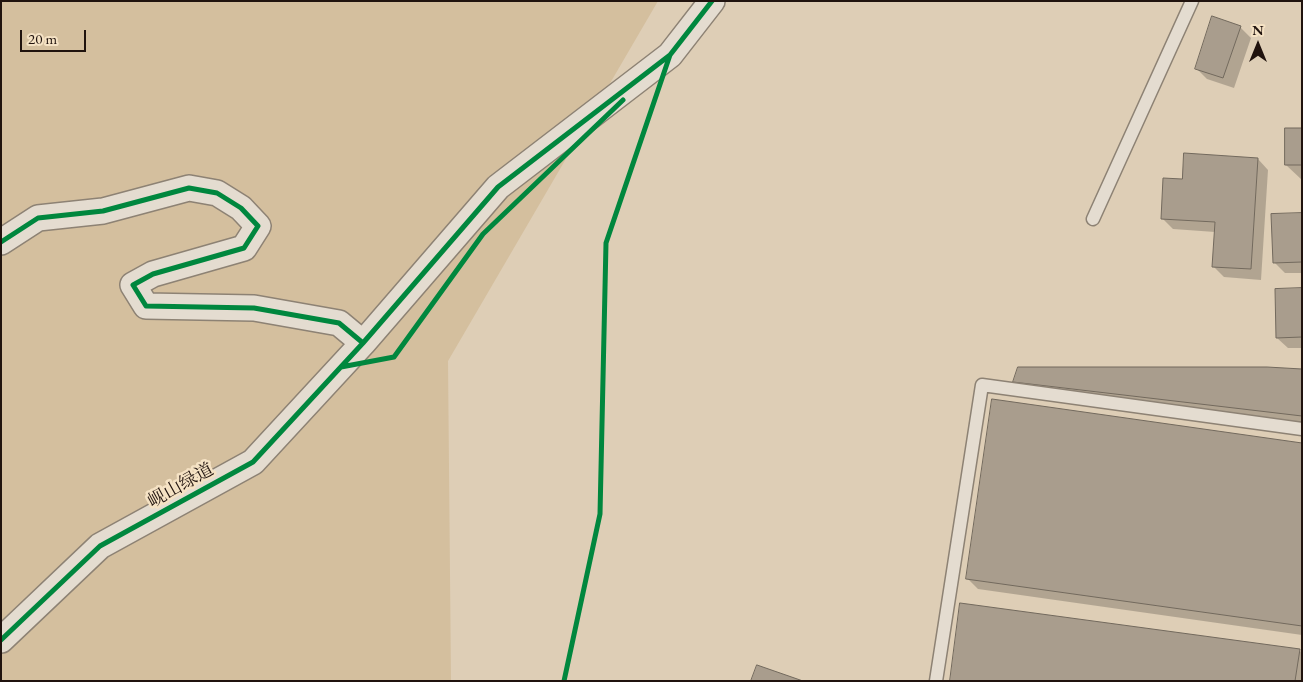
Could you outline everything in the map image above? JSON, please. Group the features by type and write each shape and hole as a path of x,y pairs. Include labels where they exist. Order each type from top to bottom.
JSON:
{"street":[{"name":"岘山绿道","path":"1,640 100,546 253,462 363,343 498,187 670,55 712,1"},
{"path":"1,242 38,218 103,211 189,188 217,194 241,208 258,226 254,234 244,248 153,274 133,285 146,306 254,308 339,323 363,343"}],"lane":[{"path":"1093,219 1192,1"},
{"path":"936,681 982,385 1302,429"}],"shaded area":[{"path":"1,1 658,1 448,361 451,681 1,681"}],"building":[{"path":"1212,16 1241,26 1223,78 1195,69"},
{"path":"1285,128 1302,128 1302,165 1285,165"},
{"path":"1184,153 1258,158 1251,269 1212,267 1215,222 1161,219 1163,178 1182,179"},
{"path":"1302,213 1302,262 1273,263 1271,214"},
{"path":"1302,288 1302,337 1276,338 1275,289"},
{"path":"1018,367 1267,367 1302,369 1302,416 1013,382"},
{"path":"992,399 1302,443 1302,626 966,579"},
{"path":"960,603 1300,649 1295,681 950,681"},
{"path":"757,665 803,681 751,681"}],"cycle path":[{"path":"1,242 38,218 103,211 189,188 217,193 241,208 258,226 244,248 153,274 133,285 146,306 254,308 339,323 363,343 498,187 670,55 712,1"},
{"path":"564,681 600,514 606,243 670,55"},
{"path":"341,367 394,357 483,234 623,100"},
{"path":"1,640 100,546 253,462 363,343"}]}
